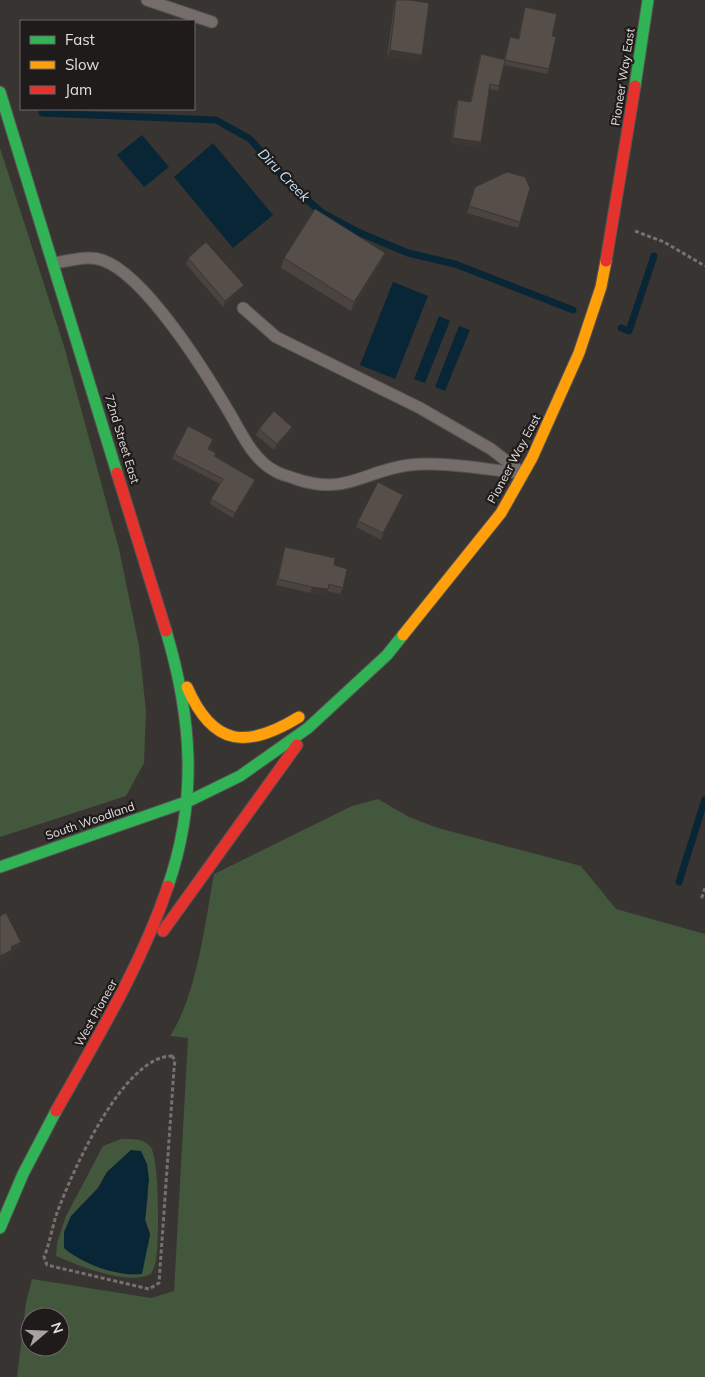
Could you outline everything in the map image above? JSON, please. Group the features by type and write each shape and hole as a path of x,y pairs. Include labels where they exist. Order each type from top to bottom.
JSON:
{"main road":[{"name":"Pioneer Way East","path":"188,801 240,776 308,728 352,690 392,648 501,513 523,474 579,353 601,287 648,0"},
{"name":"72nd Street East","path":"0,92 169,642 186,728 188,801"},
{"path":"169,642 191,697 204,719 218,731 233,737 253,738 269,734 352,690"},
{"path":"138,965 308,728"},
{"name":"South Woodland","path":"0,867 188,801"},
{"name":"West Pioneer","path":"0,1228 19,1178 138,965 162,907 179,850 188,801"}],"lane":[{"path":"147,0 212,22"},
{"path":"54,263 88,258 103,260 127,274 157,307 184,344 223,401 248,444 274,471 310,484 328,486 348,483 385,470 410,465 430,464 523,474"},
{"path":"243,308 276,336 420,408 491,449 523,474"}],"path":[{"path":"613,222 664,242 705,266"},
{"path":"705,888 702,897 705,898"},
{"path":"172,1056 175,1060 174,1078 159,1283 149,1289 47,1265 44,1260 57,1214 74,1170 103,1118 127,1082 147,1063 172,1056"}],"green space":[{"path":"0,148 64,346 119,549 139,646 146,711 144,763 126,796 0,837"},
{"path":"378,799 409,817 438,828 581,866 616,909 705,934 705,1377 17,1377 20,1352 20,1357 70,1357 70,1307 26,1307 32,1279 151,1298 174,1291 188,1038 170,1036 187,1000 199,958 214,874 352,806"},
{"path":"121,1139 136,1140 147,1143 153,1153 157,1182 158,1237 156,1260 151,1274 130,1278 117,1276 77,1265 56,1256 57,1243 66,1216 103,1146","holes":["131,1150 148,1196 145,1220 150,1234 148,1247 114,1271 98,1267 72,1216 98,1188 107,1172"]}],"water":[{"path":"142,135 169,167 144,187 117,155"},
{"path":"213,143 273,215 233,248 174,177"},
{"path":"393,282 428,296 395,379 360,365"},
{"path":"439,316 450,321 425,383 414,379"},
{"path":"459,326 470,330 445,391 435,387"},
{"path":"131,1150 141,1151 147,1164 149,1179 145,1220 150,1234 142,1274 122,1273 101,1268 80,1259 64,1248 64,1232 71,1216 98,1188 107,1172"}],"building":[{"path":"396,0 429,3 422,55 390,50"},
{"path":"525,7 557,14 552,36 556,37 549,69 505,60 510,37 519,39"},
{"path":"481,54 505,60 499,86 490,84 481,142 453,138 458,100 471,102"},
{"path":"507,172 525,177 530,188 520,222 469,206 475,187"},
{"path":"315,209 385,253 354,302 284,258"},
{"path":"206,242 244,285 225,301 188,258"},
{"path":"274,411 292,427 277,444 259,429"},
{"path":"188,426 213,439 208,449 216,453 214,456 255,480 235,513 211,499 223,479 174,454"},
{"path":"378,482 403,495 383,533 358,521"},
{"path":"285,547 335,558 334,565 347,569 343,588 329,584 328,589 312,587 278,579"},
{"path":"6,913 21,942 11,947 12,950 0,956 0,916"}],"waterway":[{"name":"Diru Creek","path":"42,113 216,120 250,139 288,183 321,212 358,232 408,253 455,264 573,310"},
{"name":"Diru Creek","path":"621,328 629,331 654,256"},
{"name":"Diru Creek","path":"679,882 705,799"}],"traffic: fast":[{"path":"635,86 648,0"},
{"path":"0,92 117,473"},
{"path":"166,631 182,695 188,759 184,822 178,854 168,886"},
{"path":"0,867 189,801 240,776 308,728 387,655 403,635"},
{"path":"0,1228 23,1174 56,1111"}],"traffic: slow":[{"path":"403,635 501,513 532,458 579,353 601,287 606,261"},
{"path":"187,687 197,707 208,722 220,731 233,736 248,737 263,734 299,717"}],"traffic: jam":[{"path":"606,261 635,86"},
{"path":"117,473 166,631"},
{"path":"163,931 297,745"},
{"path":"56,1111 132,973 168,886"}]}
